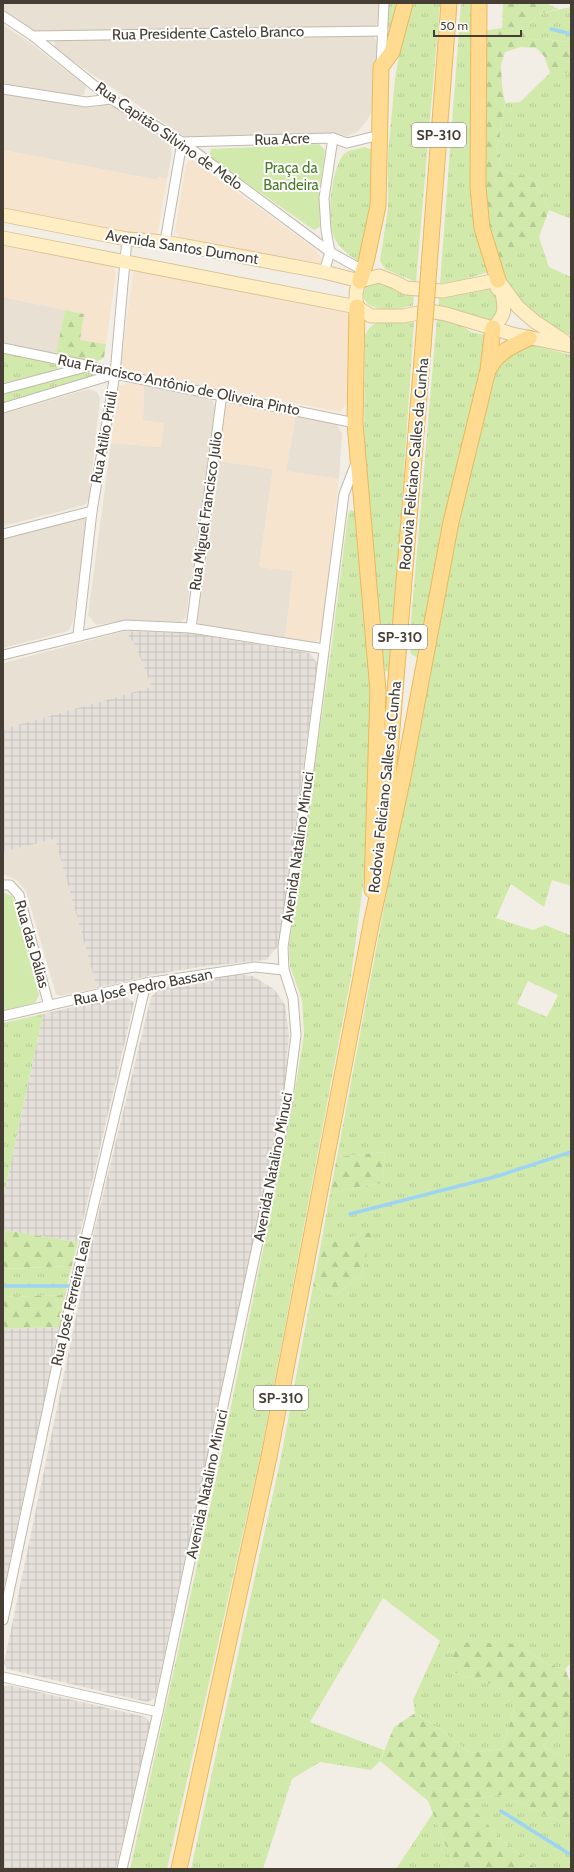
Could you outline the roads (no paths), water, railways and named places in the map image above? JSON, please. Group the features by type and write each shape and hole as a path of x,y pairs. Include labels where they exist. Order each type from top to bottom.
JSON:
{"main road":[{"path":"362,276 378,206 381,67 392,52 405,3"},
{"name":"Rodovia Feliciano Salles da Cunha","path":"371,925 385,815 449,3"},
{"path":"479,3 478,187 482,228 495,285"},
{"path":"357,307 355,423 378,691 373,806 371,925"},
{"path":"371,925 403,777 451,522 488,370 493,328"},
{"path":"488,370 500,353 529,338"},
{"name":"SP-310","path":"179,1869 269,1457 371,925"}],"street":[{"path":"381,67 384,3"},
{"name":"Rua Capitão Silvino de Melo","path":"3,16 33,36 111,99 182,142 362,276"},
{"name":"Rua Presidente Castelo Branco","path":"33,36 383,31"},
{"path":"3,89 86,102 111,99"},
{"name":"Rua Acre","path":"182,142 334,138 347,142 380,135"},
{"path":"324,272 330,252 326,230 324,198 334,138"},
{"path":"165,242 182,142"},
{"name":"Avenida Santos Dumont","path":"3,215 127,239 165,242 324,272 362,276"},
{"name":"Avenida Santos Dumont","path":"3,238 124,260 357,307 371,316 403,316 429,311 446,314 529,338 571,346"},
{"name":"Rua Atilio Priuli","path":"78,635 92,511 115,374 127,239"},
{"path":"357,307 355,298 357,286 362,276 379,276 406,288 425,290 442,291 495,285"},
{"path":"493,328 502,318 505,307 495,285"},
{"path":"495,285 534,321 571,346"},
{"name":"Rua Francisco Antônio de Oliveira Pinto","path":"3,348 90,366 115,374 222,394 355,423"},
{"path":"3,388 90,366"},
{"path":"3,408 115,374"},
{"name":"Rua Miguel Francisco Julio","path":"191,628 222,394"},
{"name":"Avenida Natalino Minuci","path":"122,1869 158,1712 287,1105 296,1035 293,998 284,970 284,947 304,808 344,494 358,458"},
{"path":"3,534 92,511"},
{"path":"3,655 78,635 125,625 191,628 324,649"},
{"name":"Rua das Dálias","path":"6,885 19,895 49,1006"},
{"name":"Rua José Pedro Bassan","path":"3,1016 146,984 256,967 284,970"},
{"name":"Rua José Ferreira Leal","path":"3,1620 65,1327 146,984"},
{"path":"3,1676 158,1712"}],"waterway":[{"path":"551,29 571,34"},
{"path":"350,1214 498,1176 571,1152"},
{"path":"3,1286 74,1286"},
{"path":"501,1811 571,1855"}],"park label":[{"name":"Praça da Bandeira","path":"291,176"}]}
